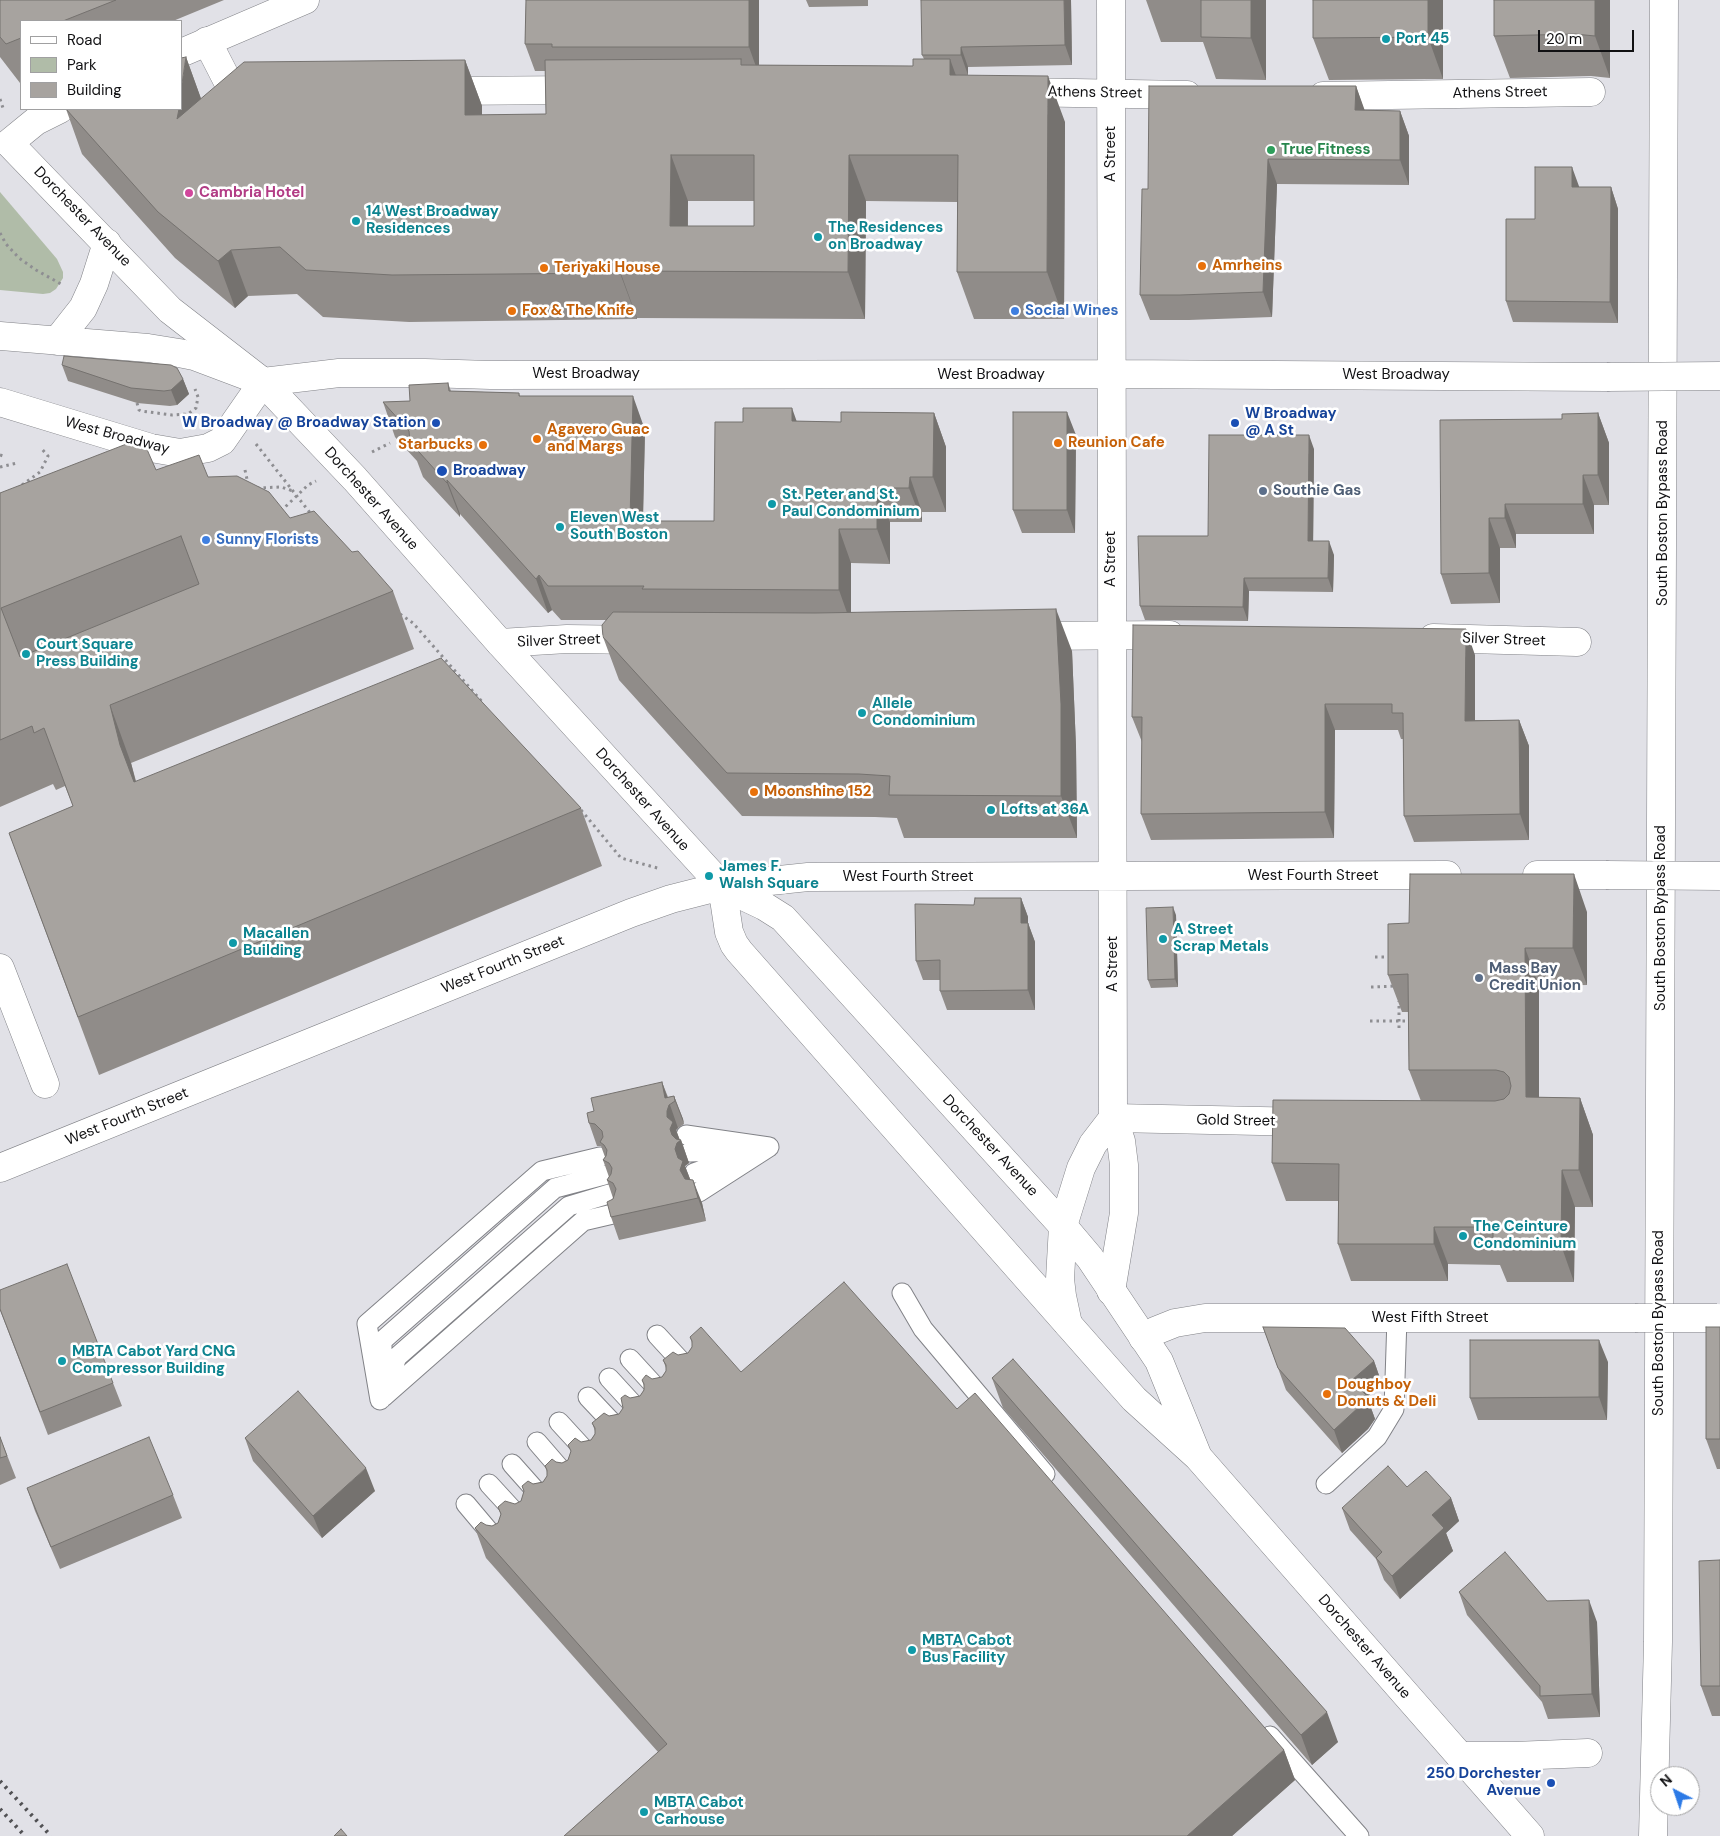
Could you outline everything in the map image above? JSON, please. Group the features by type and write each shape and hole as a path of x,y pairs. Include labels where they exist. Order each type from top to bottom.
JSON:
{"main road":[{"path":"182,53 305,0"},
{"name":"A Street","path":"1111,0 1113,1118 1123,1153 1124,1194 1124,1213 1112,1291"},
{"name":"South Boston Bypass Road","path":"1652,1836 1658,1642 1664,0"},
{"path":"207,41 228,82 241,91 281,91"},
{"path":"410,91 608,90"},
{"name":"Athens Street","path":"994,91 1210,95"},
{"name":"Athens Street","path":"1296,96 1591,92"},
{"path":"4,138 58,110"},
{"name":"Dorchester Avenue","path":"4,138 107,242 170,310 263,382 355,479 500,643 722,886 764,906 782,918 1063,1226 1090,1258 1164,1370 1198,1457"},
{"path":"57,342 83,308 94,284 107,242"},
{"name":"West Broadway","path":"0,336 148,348 179,353 194,356 263,382 339,373 425,372 491,375 1111,374 1720,376"},
{"name":"West Broadway","path":"0,402 146,458 208,448 222,441 263,382"},
{"path":"1003,637 1192,636"},
{"name":"Silver Street","path":"1421,638 1577,642"},
{"name":"Silver Street","path":"500,643 567,639 665,640"},
{"name":"West Fourth Street","path":"0,1168 631,913 722,886 808,877 1476,875"},
{"path":"1516,875 1720,876"},
{"name":"Dorchester Avenue","path":"722,886 729,932 739,952 1134,1398 1198,1457 1530,1836"},
{"path":"0,968 46,1084"},
{"path":"1068,1324 1060,1279 1063,1226 1081,1168 1093,1144 1113,1118"},
{"name":"Gold Street","path":"1113,1118 1331,1122"},
{"name":"West Fifth Street","path":"1143,1338 1165,1326 1194,1318 1718,1318"},
{"path":"1460,1756 1588,1753"}],"lane":[{"path":"688,1144 769,1147"},
{"path":"694,1173 769,1147"},
{"path":"699,1192 769,1147"},
{"path":"380,1400 367,1324 542,1171 602,1166"},
{"path":"380,1400 397,1357 569,1206 609,1194"},
{"path":"380,1400 584,1221 613,1214"},
{"path":"902,1293 923,1330 1058,1490"},
{"path":"1326,1484 1377,1437 1394,1409 1397,1318"},
{"path":"657,1335 692,1374"},
{"path":"630,1359 666,1398"},
{"path":"609,1378 644,1417"},
{"path":"588,1397 623,1435"},
{"path":"559,1422 595,1461"},
{"path":"537,1442 571,1482"},
{"path":"512,1464 547,1503"},
{"path":"489,1484 524,1523"},
{"path":"466,1504 500,1545"},
{"path":"1258,1721 1359,1836"}],"path":[{"path":"0,233 6,244 19,258 65,286"},
{"path":"137,403 139,410 142,412 172,415 188,414 196,408 198,397 189,382"},
{"path":"237,420 314,518"},
{"path":"17,487 40,472 48,456 38,443"},
{"path":"0,467 17,463"},
{"path":"245,470 249,488"},
{"path":"279,514 308,485"},
{"path":"394,609 413,623 486,707"},
{"name":"Dorchester Avenue","path":"578,807 621,858 667,871"},
{"path":"1375,957 1400,957"},
{"path":"1371,987 1402,986"},
{"path":"1399,994 1399,1028"},
{"path":"1370,1021 1410,1021"}],"green space":[{"path":"0,192 57,259 63,272 63,278 56,289 50,293 0,290"}],"building":[{"path":"0,0 116,0 66,20 20,20 20,38 6,44 0,37"},
{"path":"526,0 749,0 749,47 552,47 552,44 525,44"},
{"path":"921,0 1064,0 1065,45 961,47 961,55 922,55"},
{"path":"1201,0 1251,0 1251,38 1201,37"},
{"path":"1313,0 1428,0 1428,37 1313,38"},
{"path":"1494,0 1595,0 1595,36 1575,34 1494,36"},
{"path":"186,57 182,83 182,58"},
{"path":"741,59 741,65 913,66 913,59 950,59 950,75 1048,76 1047,272 957,272 958,155 849,155 848,272 620,271 620,273 392,275 306,270 280,247 231,250 218,261 158,212 67,110 179,110 177,119 244,62 465,60 465,115 546,114 545,60","holes":["671,155 754,155 754,226 670,226"]},
{"path":"1149,86 1356,86 1355,110 1400,111 1400,160 1268,159 1263,292 1140,295 1142,189 1148,189"},
{"path":"1535,167 1572,167 1572,187 1611,187 1610,302 1506,301 1506,219 1535,219"},
{"path":"64,356 171,365 177,368 183,379 171,390 131,388 62,365"},
{"path":"448,383 449,391 519,393 519,396 633,396 630,521 714,521 715,422 743,422 743,408 792,408 792,421 841,422 841,412 934,413 933,477 910,477 909,488 877,488 877,529 839,529 839,590 642,589 644,586 548,586 539,575 536,579 447,480 447,483 410,442 409,431 383,402 410,401 409,385"},
{"path":"1013,412 1067,412 1067,510 1013,510"},
{"path":"1598,413 1598,475 1583,475 1583,504 1505,504 1505,518 1489,518 1489,573 1441,574 1440,420 1562,419 1562,414"},
{"path":"1209,435 1309,435 1308,541 1329,541 1328,578 1244,578 1243,607 1140,606 1138,536 1208,536"},
{"path":"142,438 156,470 199,455 208,477 237,476 269,492 290,518 314,511 352,552 358,551 393,591 110,705 120,745 134,782 441,658 581,808 78,1017 9,833 73,806 44,728 34,733 32,726 0,740 0,493","holes":["181,536 199,584 20,657 1,608"]},
{"path":"1056,609 1061,704 1061,796 889,795 890,776 727,773 603,637 602,625 613,612 815,613"},
{"path":"1133,625 1466,629 1465,721 1519,720 1520,814 1404,816 1403,713 1392,713 1392,704 1325,704 1325,812 1141,814 1142,717 1132,717"},
{"path":"1410,874 1574,874 1573,948 1525,948 1526,1097 1580,1098 1579,1170 1562,1170 1561,1245 1493,1244 1493,1227 1434,1227 1434,1244 1338,1244 1339,1164 1272,1163 1273,1100 1495,1101 1504,1099 1509,1094 1511,1086 1509,1077 1504,1072 1496,1070 1409,1070 1408,974 1388,975 1388,924 1409,923"},
{"path":"975,898 1021,898 1021,923 1028,923 1028,990 940,991 940,960 916,961 915,904 974,905"},
{"path":"1173,907 1175,979 1148,980 1146,908"},
{"path":"662,1082 665,1098 674,1096 675,1101 669,1105 667,1117 673,1122 670,1129 672,1135 676,1139 681,1140 677,1143 675,1149 678,1158 683,1161 680,1170 685,1179 693,1180 698,1198 611,1217 607,1202 613,1199 616,1189 613,1183 607,1180 612,1168 609,1163 603,1160 607,1150 600,1142 603,1137 602,1131 595,1124 589,1123 587,1113 594,1111 591,1098"},
{"name":"MBTA Cabot Yard CNG Compressor Building","path":"67,1264 113,1383 40,1412 0,1309 0,1290"},
{"name":"MBTA Cabot Bus Facility","path":"844,1282 957,1409 975,1393 1284,1750 1187,1836 564,1836 667,1744 475,1528 481,1522 492,1526 498,1523 501,1514 498,1507 505,1501 515,1504 521,1501 524,1491 522,1486 528,1481 533,1484 543,1482 547,1476 545,1466 552,1459 562,1463 568,1460 571,1451 568,1445 575,1438 581,1442 591,1440 595,1434 595,1428 592,1423 604,1413 609,1416 619,1414 623,1408 621,1398 625,1395 630,1398 640,1396 644,1390 642,1380 646,1375 652,1379 662,1377 666,1371 666,1365 663,1360 673,1352 678,1355 688,1353 692,1347 690,1337 701,1327 741,1372"},
{"path":"1263,1327 1345,1328 1374,1361 1352,1380 1367,1396 1360,1406 1334,1430 1278,1368"},
{"path":"1706,1327 1720,1327 1720,1439 1706,1439"},
{"path":"1470,1340 1599,1340 1599,1397 1470,1398"},
{"path":"1013,1359 1327,1712 1301,1735 992,1378"},
{"path":"298,1391 366,1468 313,1516 245,1438"},
{"path":"0,1437 7,1456 0,1458"},
{"path":"149,1437 173,1495 51,1547 27,1488"},
{"path":"1388,1466 1407,1487 1426,1471 1451,1498 1432,1515 1444,1528 1392,1576 1376,1558 1382,1552 1342,1508"},
{"path":"1505,1552 1547,1601 1589,1600 1592,1694 1540,1696 1540,1686 1459,1592"},
{"path":"1720,1560 1720,1686 1701,1686 1699,1561"},
{"path":"341,1829 347,1836 334,1836"}],"railway":[{"path":"0,1781 51,1836"},
{"path":"0,1809 25,1836"}],"place":[{"name":"Port 45","path":"1386,39"},
{"name":"True Fitness","path":"1271,150"},
{"name":"Cambria Hotel","path":"189,193"},
{"name":"14 West Broadway Residences","path":"356,221"},
{"name":"The Residences on Broadway","path":"818,237"},
{"name":"Amrheins","path":"1202,266"},
{"name":"Teriyaki House","path":"544,268"},
{"name":"Fox & The Knife","path":"512,311"},
{"name":"Social Wines","path":"1015,311"},
{"name":"W Broadway @ Broadway Station","path":"436,423"},
{"name":"W Broadway @ A St","path":"1235,423"},
{"name":"Agavero Guac and Margs","path":"537,439"},
{"name":"Reunion Cafe","path":"1058,443"},
{"name":"Starbucks","path":"483,445"},
{"name":"Broadway","path":"442,471"},
{"name":"Southie Gas","path":"1263,491"},
{"name":"St. Peter and St. Paul Condominium","path":"772,504"},
{"name":"Eleven West South Boston","path":"560,527"},
{"name":"Sunny Florists","path":"206,540"},
{"name":"Court Square Press Building","path":"26,654"},
{"name":"Allele Condominium","path":"862,713"},
{"name":"Moonshine 152","path":"754,792"},
{"name":"Lofts at 36A","path":"991,810"},
{"name":"James F. Walsh Square","path":"709,876"},
{"name":"A Street Scrap Metals","path":"1163,939"},
{"name":"Macallen Building","path":"233,943"},
{"name":"Mass Bay Credit Union","path":"1479,978"},
{"name":"The Ceinture Condominium","path":"1463,1236"},
{"name":"MBTA Cabot Yard CNG Compressor Building","path":"62,1361"},
{"name":"Doughboy Donuts & Deli","path":"1327,1394"},
{"name":"MBTA Cabot Bus Facility","path":"912,1650"},
{"name":"250 Dorchester Avenue","path":"1551,1783"},
{"name":"MBTA Cabot Carhouse","path":"644,1812"}]}
